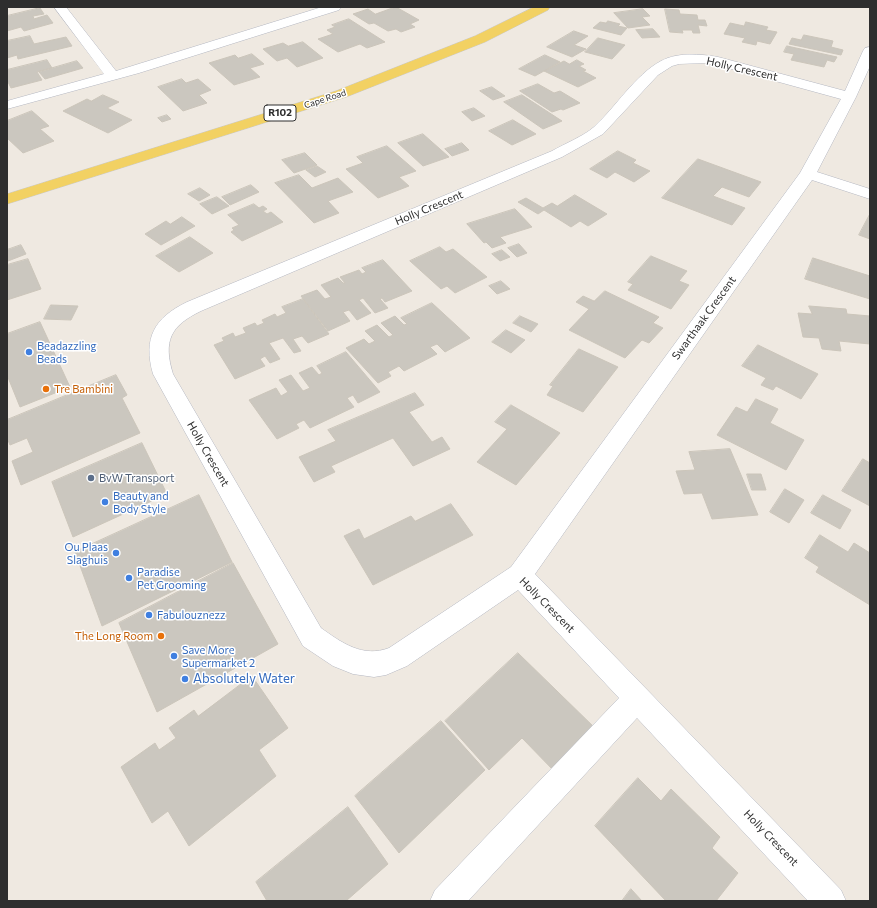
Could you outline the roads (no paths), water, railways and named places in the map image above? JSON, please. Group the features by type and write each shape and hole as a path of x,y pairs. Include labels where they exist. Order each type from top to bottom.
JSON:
{"main road":[{"name":"Cape Road","path":"7,199 341,94 480,39 544,7"}],"street":[{"path":"60,7 112,76"},
{"path":"7,105 237,39 334,7"},
{"name":"Swarthaak Crescent","path":"520,575 808,174 849,97 870,51"},
{"name":"Holly Crescent","path":"830,901 520,575 398,657 380,664 368,665 355,662 332,653 312,637 162,374 158,353 162,331 183,311 557,154 598,131 653,72 668,63 690,59 718,61 849,97"},
{"path":"808,174 870,194"},
{"path":"446,901 637,698"}],"place":[{"name":"Beadazzling Beads","path":"29,352"},
{"name":"Tre Bambini","path":"46,389"},
{"name":"BvW Transport","path":"91,478"},
{"name":"Beauty and Body Style","path":"105,502"},
{"name":"Ou Plaas Slaghuis","path":"116,553"},
{"name":"Paradise Pet Grooming","path":"129,578"},
{"name":"Fabulouznezz","path":"149,615"},
{"name":"The Long Room","path":"161,636"},
{"name":"Save More Supermarket 2","path":"174,656"},
{"name":"Absolutely Water","path":"185,679"}]}
